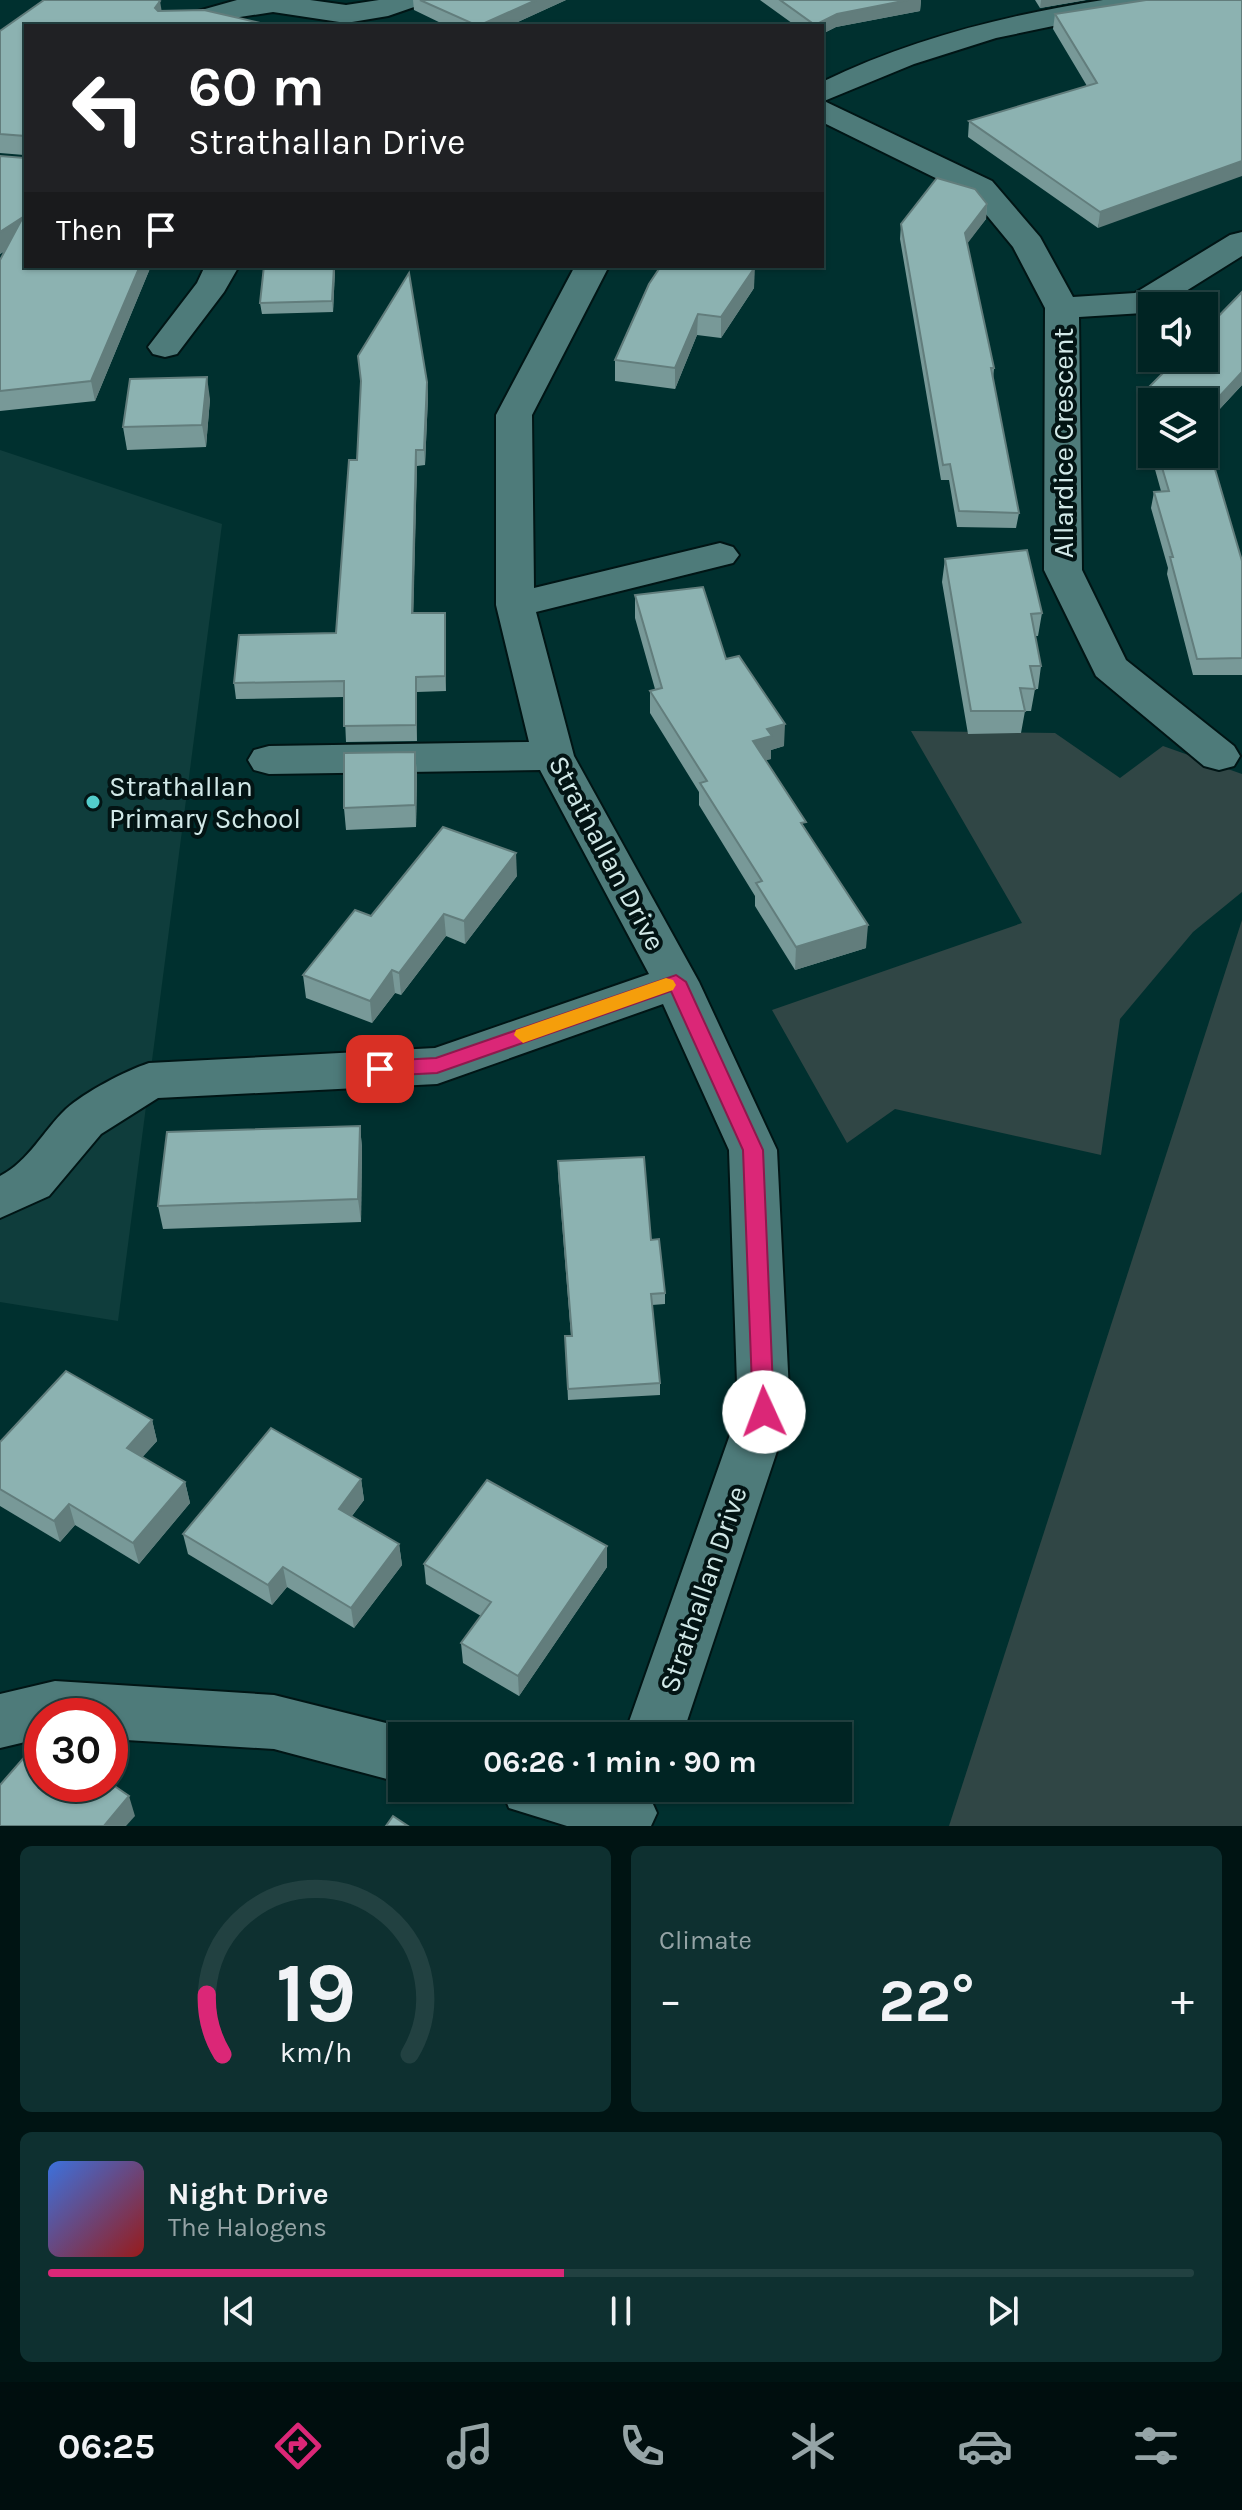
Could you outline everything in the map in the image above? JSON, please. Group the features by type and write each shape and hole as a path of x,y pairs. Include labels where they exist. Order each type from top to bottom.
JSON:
{"street":[{"path":"182,24 222,11 272,2 346,14 378,10 407,0"},
{"path":"824,92 860,73 947,40 1116,3 1165,0"},
{"name":"Allardice Crescent","path":"824,111 981,188 1028,244 1062,308 1063,570 1110,667 1219,756"},
{"name":"Allardice Crescent","path":"1062,308 1143,303 1242,242"},
{"path":"165,347 212,285 221,268"},
{"name":"Strathallan Drive","path":"582,268 552,345 514,415 515,605 553,756 676,982 753,1150 764,1412 658,1722"},
{"path":"515,605 720,555"},
{"path":"269,760 553,756"},
{"name":"Strathallan Drive","path":"0,1199 32,1182 84,1121 149,1081 437,1066 676,982"},
{"path":"0,1721 55,1708 274,1722 388,1751"},
{"path":"595,1802 628,1809"}],"shaded area":[{"name":"Strathallan Primary School","path":"0,450 222,524 118,1321 0,1302"},
{"path":"911,731 1055,733 1120,778 1163,746 1242,774 1242,892 1193,932 1120,1019 1101,1155 895,1109 847,1143 772,1010 1022,923"},
{"path":"1242,920 1242,1826 949,1826"}],"building":[{"path":"44,0 158,0 155,8 158,11 204,10 264,24 24,24 24,136 0,134 0,31"},
{"path":"420,0 536,0 482,24 474,24"},
{"path":"780,0 908,0 837,14 814,24"},
{"path":"1146,0 1242,0 1242,161 1100,212 969,121 1097,83 1055,14"},
{"path":"0,156 24,158 24,268 139,268 91,381 0,391 0,260 23,217 0,232"},
{"path":"937,178 975,189 987,204 965,233 994,368 991,368 1019,513 959,511 950,464 943,465 901,224"},
{"path":"264,268 334,268 332,301 260,303"},
{"path":"660,268 754,268 721,317 698,314 675,368 615,360 649,284"},
{"path":"409,273 427,382 424,450 416,450 412,613 445,613 445,676 416,677 416,725 344,726 344,681 234,683 239,635 336,633 349,460 357,460 361,381 358,356"},
{"path":"1242,292 1242,372 1218,398 1218,388 1148,388 1164,372 1218,372 1218,317"},
{"path":"207,377 202,425 123,427 130,379"},
{"path":"1162,468 1215,468 1242,561 1242,658 1197,659 1154,492 1169,491"},
{"path":"1027,550 1042,613 1031,614 1041,666 1030,666 1035,689 1020,688 1025,711 971,711 945,559"},
{"path":"703,587 726,659 739,656 785,724 767,729 772,736 753,741 806,822 801,823 868,925 796,947 756,883 762,881 700,783 707,781 650,691 662,688 635,595"},
{"path":"415,752 415,805 344,808 344,753"},
{"path":"443,827 516,853 464,921 444,914 399,973 392,970 370,1001 303,975 355,910 371,916"},
{"path":"360,1126 358,1199 158,1206 167,1132"},
{"path":"644,1157 651,1240 659,1239 665,1293 651,1294 660,1383 568,1389 565,1336 572,1336 558,1161"},
{"path":"66,1371 152,1420 127,1448 185,1482 133,1543 69,1504 54,1521 0,1489 0,1442"},
{"path":"271,1428 361,1479 339,1509 399,1544 351,1608 283,1567 268,1585 183,1534"},
{"path":"487,1480 607,1546 518,1676 461,1643 491,1602 424,1564"},
{"path":"24,1758 24,1802 124,1802 104,1826 0,1826 0,1785"},
{"path":"393,1816 408,1826 386,1826"}],"slow traffic":[{"path":"523,1035 666,985"}],"place":[{"name":"Strathallan Primary School","path":"93,802"}],"route":[{"path":"380,1069 437,1066 676,982 753,1150 764,1412"}]}
